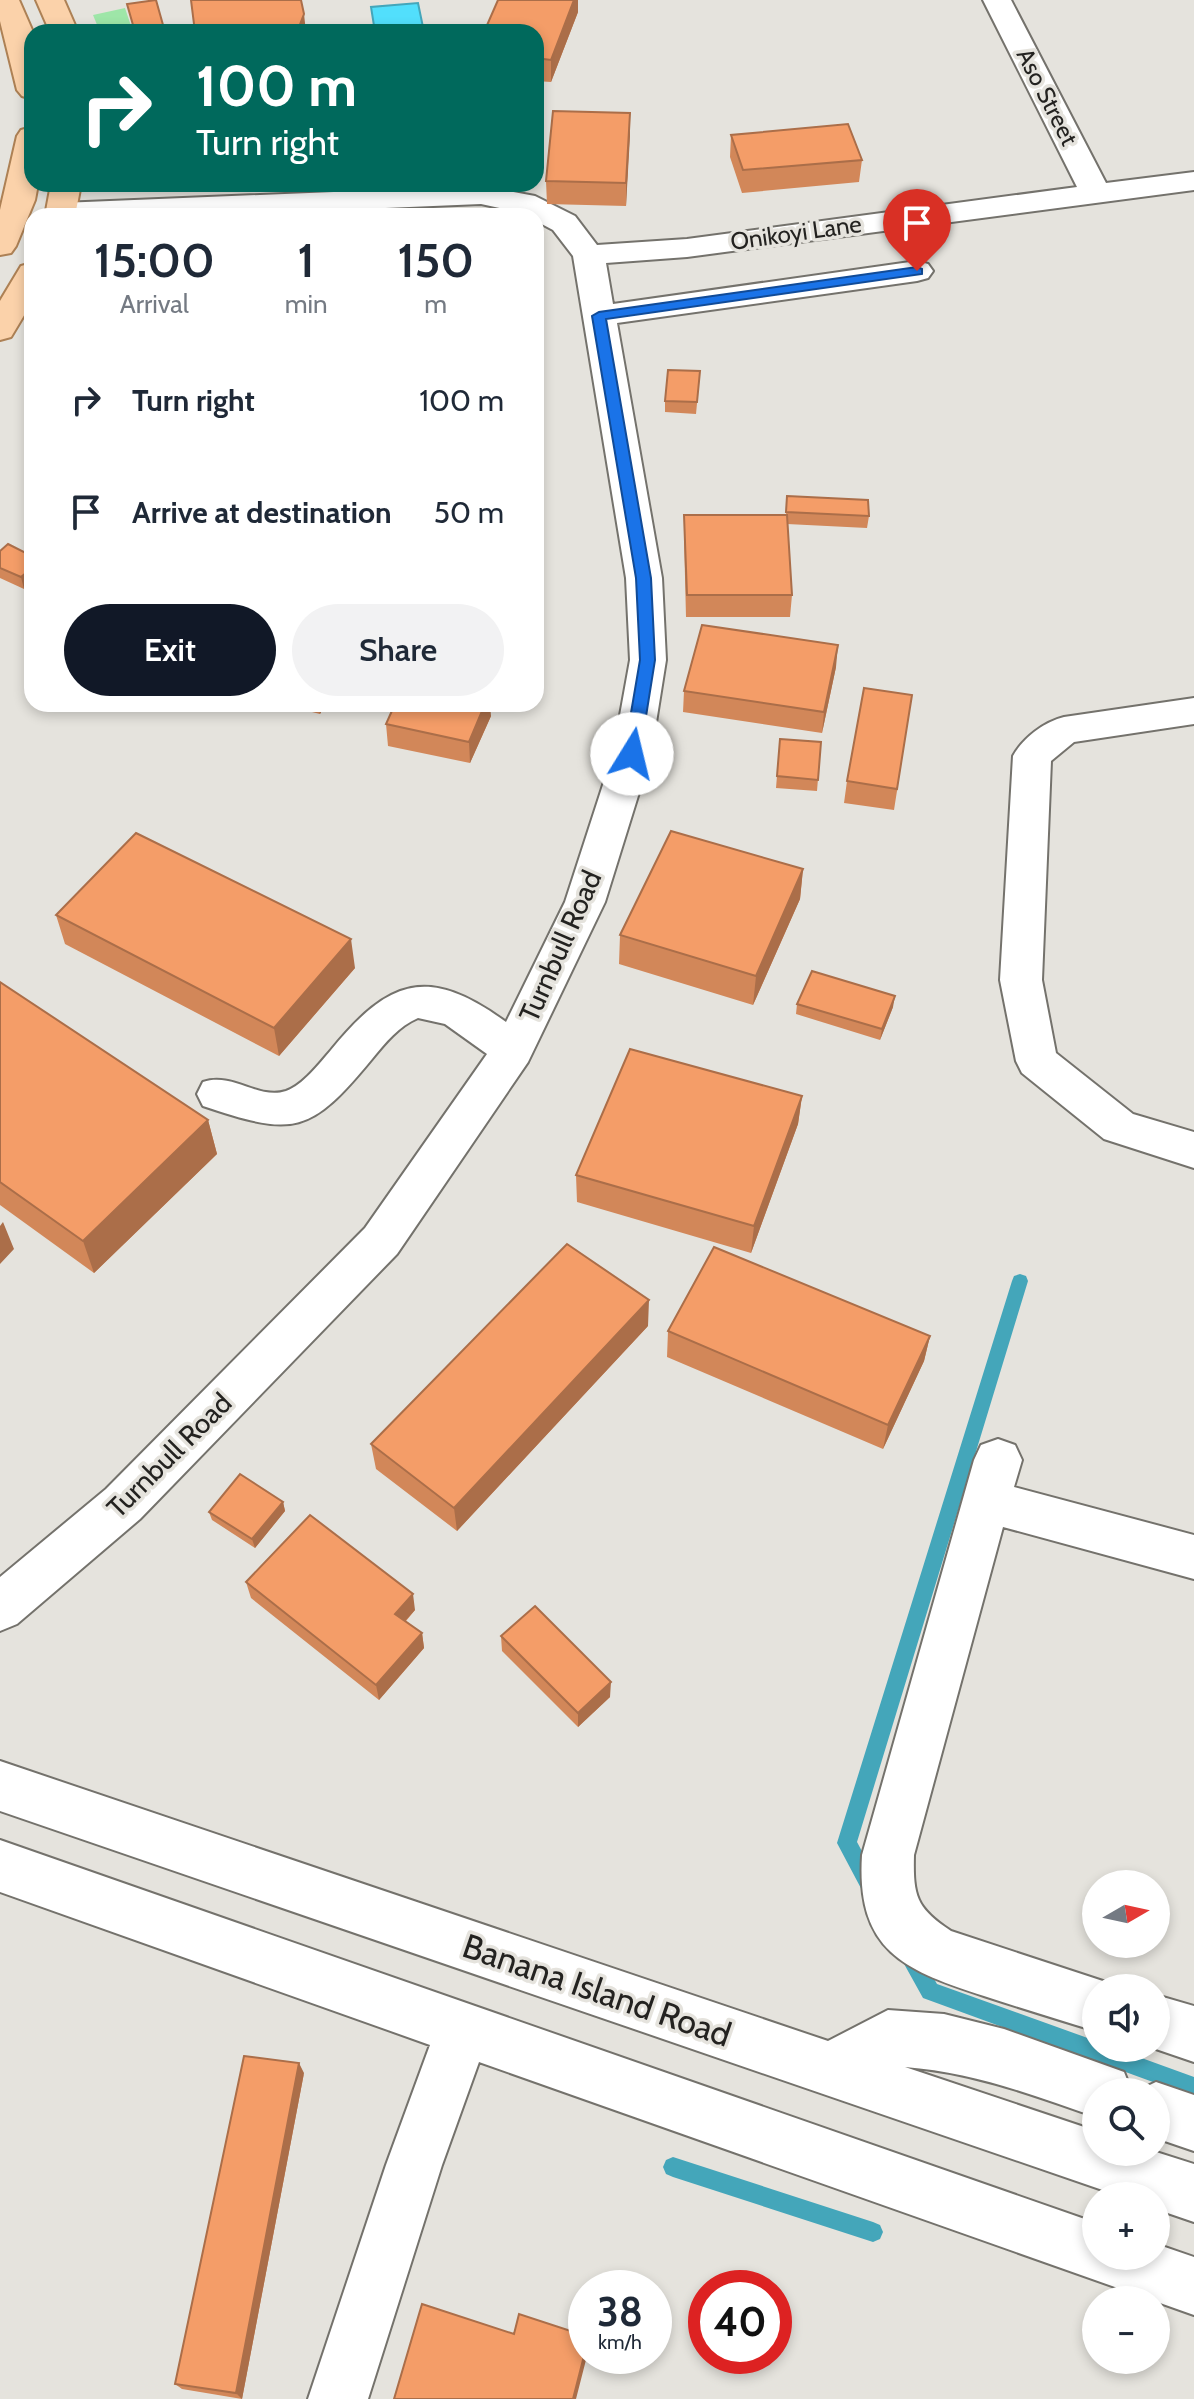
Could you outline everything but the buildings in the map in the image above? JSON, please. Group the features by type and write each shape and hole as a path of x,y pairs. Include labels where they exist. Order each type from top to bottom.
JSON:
{"main road":[{"path":"5,0 20,34 24,53"},
{"path":"50,0 60,24"},
{"path":"0,246 8,207 24,160"},
{"path":"0,330 24,287"}],"street":[{"name":"Aso Street","path":"997,0 1096,194"},
{"name":"Onikoyi Lane","path":"589,255 687,248 1194,181"},
{"name":"Turnbull Road","path":"62,204 481,195 524,203 534,208"},
{"name":"Turnbull Road","path":"0,1608 123,1504 381,1241 513,1050 585,902 632,754 648,660 644,578 589,255 564,223 544,213"},
{"path":"599,316 917,271"},
{"path":"1194,711 1064,730 1032,756 1021,980 1037,1061 1119,1127 1194,1150"},
{"path":"218,1094 283,1110 315,1098 370,1030 395,1011 420,1003 438,1003 456,1011 513,1050"},
{"path":"1082,2000 937,1954 914,1939 892,1915 886,1888 888,1855 993,1481 1194,1557"},
{"name":"Banana Island Road","path":"0,1786 1194,2193"},
{"path":"0,1866 1082,2247"},
{"path":"1170,2026 1194,2034"},
{"path":"338,2399 414,2165 464,2028"},
{"path":"831,2070 888,2038 944,2042 1004,2057 1082,2084"},
{"path":"1170,2115 1194,2123"},
{"path":"1148,2270 1194,2286"}],"green space":[{"path":"125,8 130,24 97,24 93,15"}],"water":[{"path":"418,3 422,24 374,24 371,7"}],"waterway":[{"path":"871,1887 847,1843 1020,1281"},
{"path":"908,1953 930,1991 1194,2087"},
{"path":"673,2167 873,2232"}],"route":[{"path":"632,754 648,660 644,578 599,316 917,271"}]}
